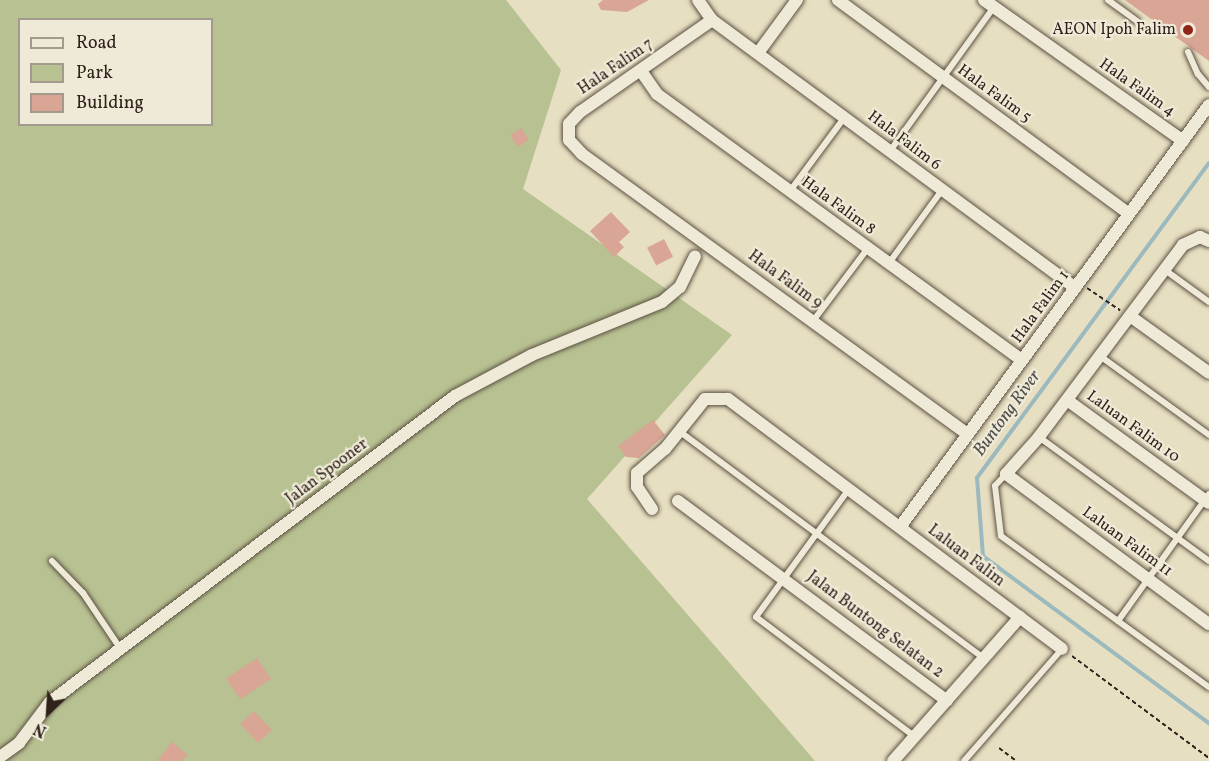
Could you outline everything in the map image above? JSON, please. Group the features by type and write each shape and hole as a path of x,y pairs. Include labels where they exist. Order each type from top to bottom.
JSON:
{"street":[{"name":"Hala Falim 6","path":"698,0 712,20 1075,288"},
{"path":"758,53 797,0"},
{"name":"Hala Falim 5","path":"838,0 1130,214"},
{"name":"Hala Falim 4","path":"989,4 1183,141"},
{"name":"Hala Falim 7","path":"582,154 569,140 569,124 580,112 712,20"},
{"name":"Hala Falim 8","path":"641,71 657,94 1022,360"},
{"name":"Hala Falim 1","path":"900,527 1209,105"},
{"name":"Hala Falim 9","path":"582,154 968,434"},
{"path":"1006,474 1039,437 1183,245 1205,239"},
{"name":"Jalan Spooner","path":"0,757 19,743 50,702 455,396 532,355 673,296 695,256"},
{"path":"1130,316 1209,373"},
{"name":"Laluan Falim","path":"679,432 705,399 729,399 1062,649"},
{"name":"Laluan Falim 10","path":"1067,400 1208,499"},
{"path":"652,509 635,481 638,473 679,432"},
{"name":"Laluan Falim 11","path":"1006,474 1209,624"},
{"name":"Jalan Buntong Selatan 2","path":"678,501 783,576 947,701"},
{"path":"893,761 1020,617"}],"lane":[{"path":"1108,0 1137,21"},
{"path":"890,152 944,77 989,4"},
{"path":"1188,52 1198,74 1209,87"},
{"path":"790,191 844,117"},
{"path":"889,263 942,190"},
{"path":"813,321 868,248"},
{"path":"1165,270 1209,302"},
{"path":"1100,356 1209,435"},
{"path":"679,432 984,658"},
{"path":"1039,437 1209,561"},
{"path":"1006,474 995,486 1001,536 1209,687"},
{"path":"849,489 783,576 756,617 915,737"},
{"path":"1118,621 1208,499"},
{"path":"52,561 83,593 121,649"},
{"path":"964,761 1062,649"}],"path":[{"path":"1094,293 1113,306"},
{"path":"1062,649 1209,758"},
{"path":"999,748 1016,761"}],"green space":[{"path":"0,0 506,0 561,70 523,189 732,335 587,499 815,761 0,761"}],"building":[{"path":"603,0 649,0 627,12 601,10 598,4"},
{"name":"AEON Ipoh Falim","path":"1125,0 1209,0 1209,61 1191,48"},
{"path":"521,128 529,140 518,147 510,135"},
{"path":"611,212 630,232 619,242 624,247 614,257 590,231"},
{"path":"664,239 673,257 656,265 647,248"},
{"path":"653,420 665,435 639,458 626,457 618,446"},
{"path":"257,658 271,679 240,699 226,679"},
{"path":"254,711 272,730 258,743 240,724"},
{"path":"172,742 188,755 182,761 157,761"}],"waterway":[{"name":"Buntong River","path":"1209,163 977,478 983,556 1209,723"}],"place":[{"name":"AEON Ipoh Falim","path":"1188,30"}]}
